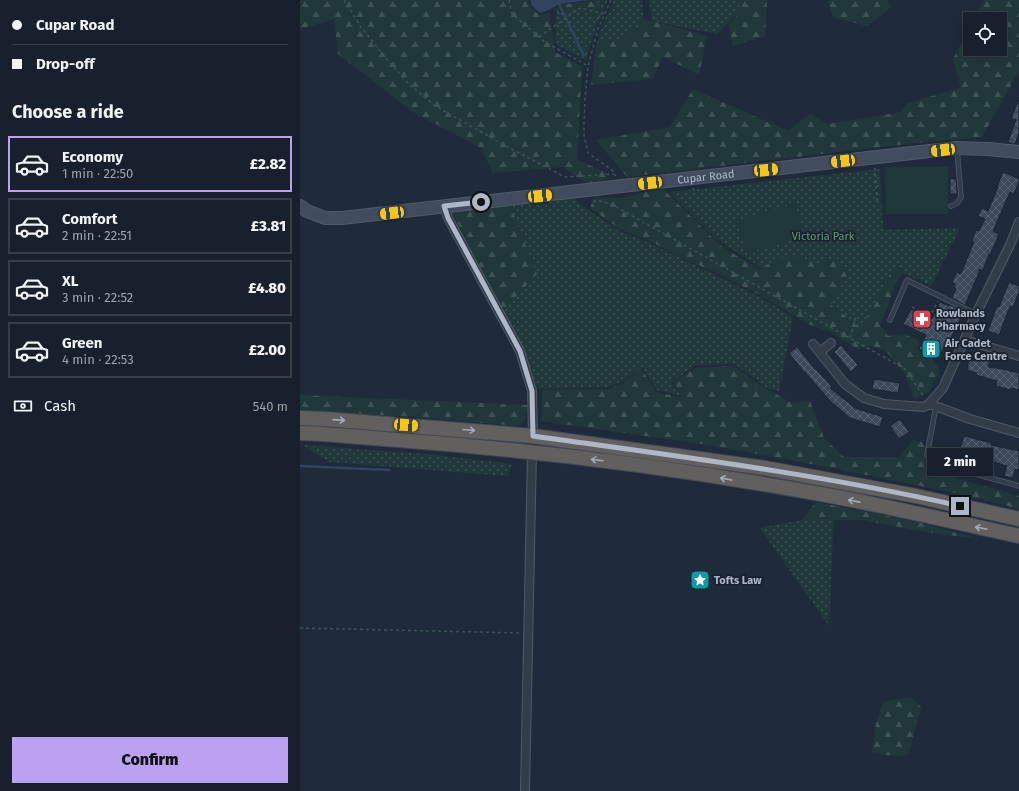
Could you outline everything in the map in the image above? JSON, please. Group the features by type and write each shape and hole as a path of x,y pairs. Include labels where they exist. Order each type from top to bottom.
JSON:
{"highway":[{"path":"300,418 533,436 765,468 916,496 1019,519"},
{"path":"300,433 443,443 532,452 714,476 914,513 1019,536"}],"main road":[{"name":"Cupar Road","path":"300,206 307,211 325,218 342,218 956,148 988,148 1019,152"}],"street":[{"path":"444,206 448,218 520,351 532,391 533,436"},
{"path":"813,344 845,384 864,398 884,404 923,407 943,388 976,314 1010,245 1019,222"},
{"path":"1010,245 1019,245"},
{"path":"965,340 1019,356"},
{"path":"820,352 832,343"},
{"path":"930,402 970,419 1019,433"},
{"path":"525,791 532,452"}],"lane":[{"path":"951,206 959,202 961,197 956,148"},
{"path":"890,320 907,280 976,314"},
{"path":"930,402 927,455 946,466 1019,486"}],"path":[{"path":"344,0 388,61 410,86 437,107 565,177 614,174"},
{"path":"508,0 512,14 539,37 588,66"},
{"path":"611,0 598,29 588,66 584,135 588,153 612,170 623,186"},
{"path":"539,37 580,8 605,14"},
{"path":"876,179 877,202"},
{"path":"591,201 600,201 611,204 905,369 930,402"},
{"path":"912,307 930,316 938,299"},
{"path":"850,338 856,317"},
{"path":"300,628 528,633"}],"green space":[{"path":"300,0 528,0 531,8 539,15 550,13 555,52 582,67 577,160 606,172 607,181 592,186 562,167 493,173 481,148 413,112 338,54 334,19 300,29"},
{"path":"597,0 608,0 599,22 598,21 586,60 555,44 556,15 570,8 600,16"},
{"path":"597,0 600,17 572,9 558,14 554,10 561,5"},
{"path":"614,0 642,0 643,19 626,38 597,43 601,27"},
{"path":"649,0 739,0 743,8 717,34 652,21"},
{"path":"739,0 767,0 765,36 733,46 729,25 743,8"},
{"path":"828,0 888,0 891,7 868,26 833,18"},
{"path":"984,0 1019,0 1019,71 982,137 915,143 627,177 596,140 670,127 693,89 788,131 810,114 827,124 902,112 907,103 961,88 953,59 963,40 963,56 1007,56 1007,12 978,12"},
{"path":"643,19 707,36 699,75 663,57 652,79 591,85 597,43 626,38"},
{"path":"885,167 948,167 948,214 886,214"},
{"name":"Victoria Park","path":"880,169 883,230 960,228 931,286 894,269 865,334 716,239 669,192"},
{"path":"662,188 721,246 760,270 775,259 796,256 819,264 832,259 849,271 831,305 861,328 891,272 903,264 903,273 897,281 880,325 888,336 904,334 919,341 917,350 932,358 940,370 929,392 914,399 905,374 886,351 872,346 858,349 830,332 808,324 765,298 717,273 686,260 648,240 620,229 590,208 594,197 622,198"},
{"path":"573,198 621,232 648,242 758,296 793,317 779,391 767,388 734,364 696,365 671,383 683,396 657,390 642,367 622,382 608,387 537,389 526,355 452,212"},
{"path":"795,204 804,237 746,253 737,220"},
{"path":"510,205 537,274 503,311 452,212"},
{"path":"733,366 765,388 792,403 810,401 824,438 844,457 899,457 913,440 922,442 953,477 1019,496 1019,509 964,495 715,446 541,421 542,390 609,389 623,383 641,368 656,392 684,398 673,382 696,368"},
{"path":"300,395 527,405 526,419 518,426 400,416 300,411"},
{"path":"300,423 476,438 498,442 483,443 300,429"},
{"path":"303,445 437,455 512,464 508,476 329,462"},
{"path":"816,502 917,522 980,539 932,533 861,520 802,520"},
{"path":"834,514 829,626 760,528"},
{"path":"911,697 921,707 909,752 905,756 872,753 876,724 883,702"}],"water":[{"path":"530,0 591,0 559,4 540,13 532,6"}],"building":[{"path":"1019,99 1019,133 1015,144 1013,144 1008,142 1016,120 1011,118"},
{"path":"1003,172 1019,179 1019,181 1014,194 1010,192 993,231 999,234 983,270 980,270 965,305 952,298 956,288 954,287 955,284 952,282 957,272 960,274 962,271 974,242 972,241 976,230 979,231 985,219 978,216 982,208 988,211"},
{"path":"950,179 956,179 957,194 950,194"},
{"path":"1009,282 1019,286 1019,292 1013,307 1010,306 999,335 988,331 997,306 999,307"},
{"path":"940,302 963,311 963,313 947,346 945,345 938,359 919,349 926,335 903,324 911,309 932,319"},
{"path":"841,345 858,365 851,372 834,352"},
{"path":"797,347 832,387 830,388 855,408 883,417 880,427 850,418 830,401 789,353"},
{"path":"981,355 991,358 988,367 1019,373 1019,390 1011,388 1010,390 996,386 997,381 976,375 977,373 967,370 969,360 974,361 975,359 980,361"},
{"path":"874,379 900,383 898,393 872,389"},
{"path":"900,419 909,432 899,439 890,426"},
{"path":"964,436 992,443 991,445 1019,451 1019,470 1015,469 1013,478 1004,476 1007,466 959,452"}],"waterway":[{"path":"559,4 584,56"},
{"path":"300,466 389,470"}],"place":[{"name":"Rowlands Pharmacy","path":"922,319"},
{"name":"Air Cadet Force Centre","path":"931,349"},
{"name":"Tofts Law","path":"700,580"}],"route":[{"path":"481,202 444,206 448,218 520,351 532,391 533,436 765,468 916,496 960,506"}]}
